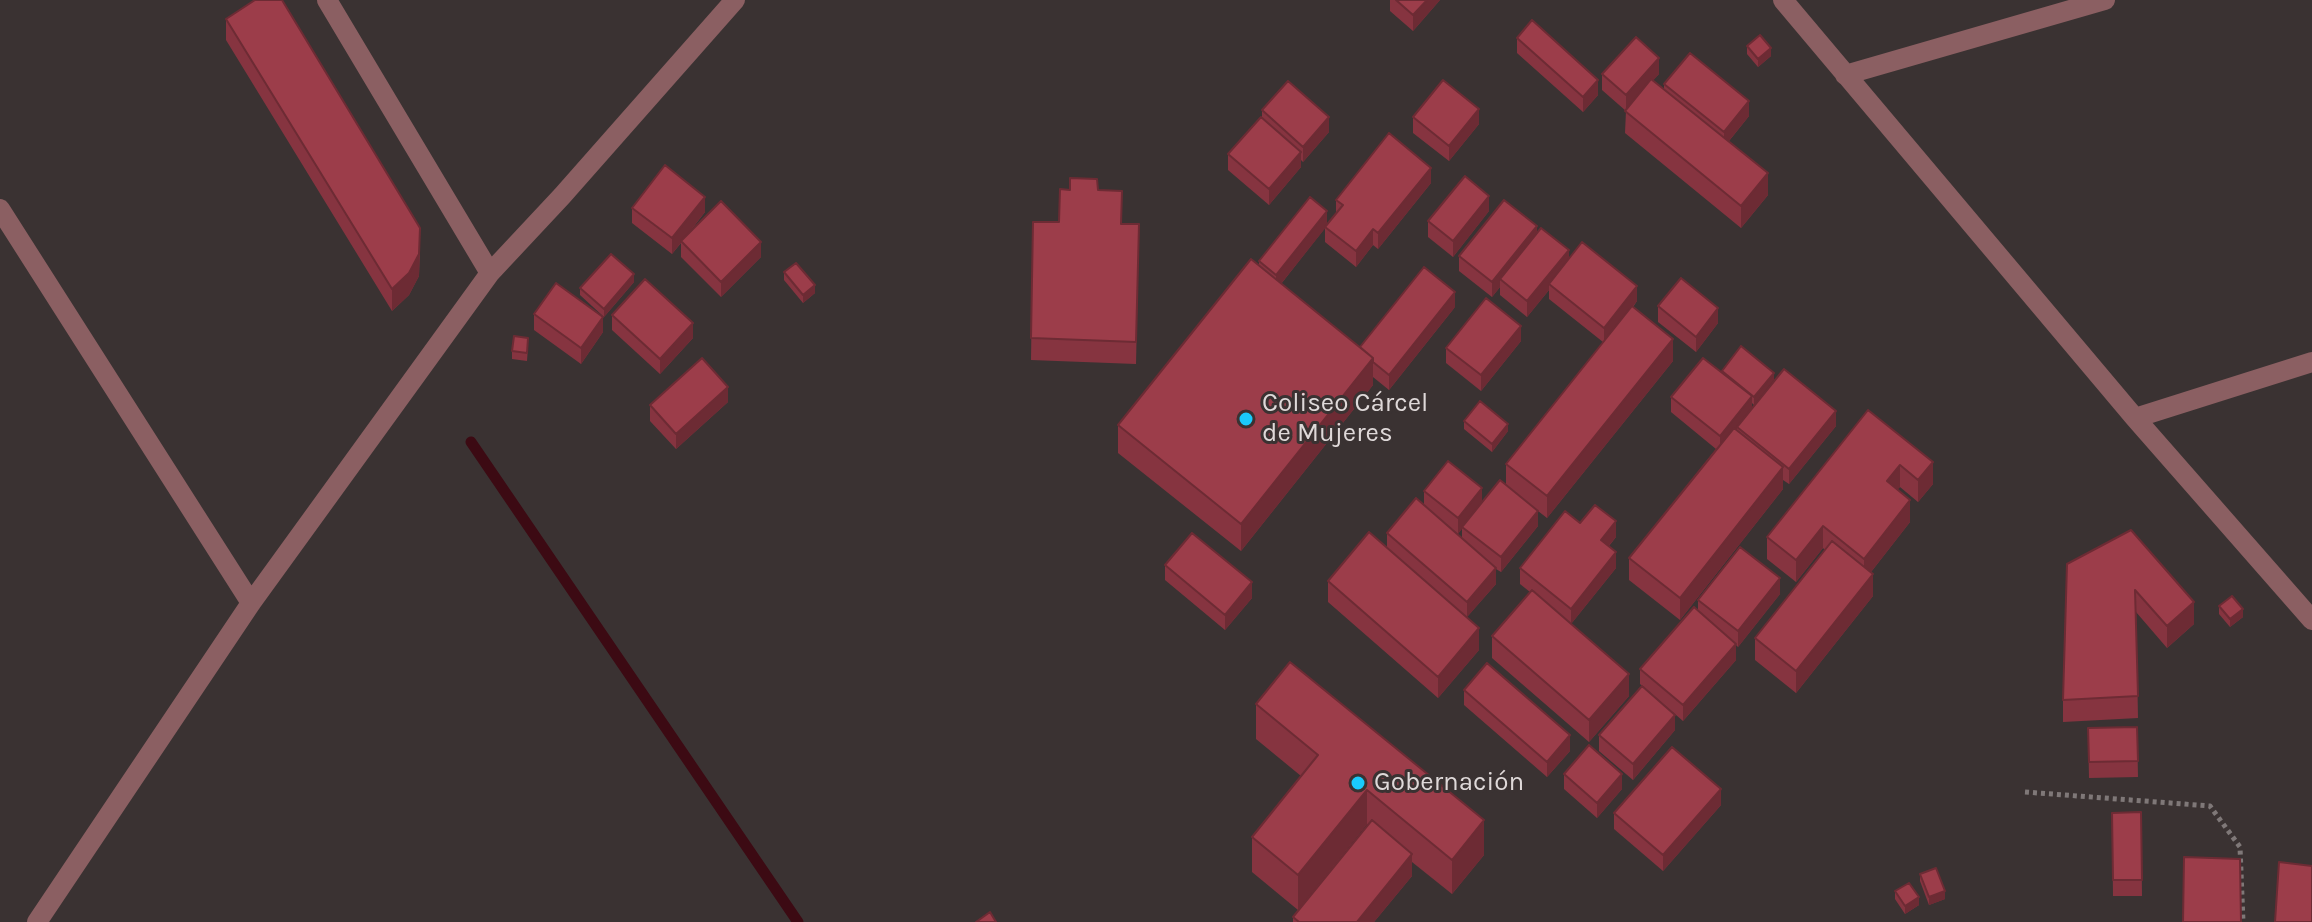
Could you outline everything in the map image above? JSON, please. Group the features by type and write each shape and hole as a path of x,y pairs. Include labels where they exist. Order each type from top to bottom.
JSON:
{"street":[{"path":"327,0 490,273"},
{"path":"37,922 251,603 490,273 735,0"},
{"path":"1783,0 2135,418 2312,620"},
{"path":"1845,75 2105,0"},
{"path":"0,209 251,603"},
{"path":"2135,418 2312,362"}],"path":[{"path":"2025,792 2210,806 2240,847 2243,922"}],"building":[{"path":"255,0 282,0 420,228 419,254 409,273 392,289 226,19"},
{"path":"1396,0 1427,0 1413,15"},
{"path":"1532,20 1598,80 1583,97 1517,38"},
{"path":"1760,35 1771,48 1758,59 1747,46"},
{"path":"1636,37 1659,58 1626,95 1602,74"},
{"path":"1690,53 1749,101 1724,132 1664,84"},
{"path":"1651,79 1768,173 1741,206 1625,111"},
{"path":"1443,80 1479,109 1449,146 1413,117"},
{"path":"1288,81 1329,117 1303,147 1262,110"},
{"path":"1261,117 1301,152 1269,189 1228,154"},
{"path":"1389,133 1431,168 1378,233 1373,229 1356,251 1325,227 1343,205 1336,200"},
{"path":"665,165 705,197 672,238 632,208"},
{"path":"1465,176 1489,196 1453,241 1428,221"},
{"path":"1070,178 1097,179 1098,190 1122,191 1121,224 1139,224 1136,342 1031,338 1033,222 1059,222 1060,189 1070,190"},
{"path":"1310,197 1327,211 1276,275 1259,261"},
{"path":"1504,200 1537,226 1492,282 1459,256"},
{"path":"721,201 761,242 721,282 681,241"},
{"path":"1541,228 1569,250 1527,301 1500,279"},
{"path":"1582,242 1637,286 1604,328 1549,284"},
{"path":"611,254 634,274 604,309 580,288"},
{"name":"Coliseo Cárcel de Mujeres","path":"1251,259 1373,358 1241,524 1118,425"},
{"path":"796,263 815,285 803,295 784,272"},
{"path":"1424,267 1455,292 1389,375 1360,347"},
{"path":"1681,278 1718,308 1696,337 1658,306"},
{"path":"645,279 693,323 660,359 612,315"},
{"path":"556,283 603,317 581,348 534,314"},
{"path":"1486,298 1521,326 1481,375 1446,348"},
{"path":"1632,306 1673,339 1547,496 1506,464"},
{"path":"514,336 528,338 527,353 512,351"},
{"path":"1741,346 1774,373 1754,397 1722,371"},
{"path":"702,358 728,387 676,434 650,405"},
{"path":"1703,358 1752,396 1720,436 1671,397"},
{"path":"1784,369 1836,411 1789,469 1737,427"},
{"path":"1480,401 1508,424 1492,444 1464,421"},
{"path":"1868,410 1933,462 1918,480 1900,465 1887,481 1910,500 1864,559 1823,526 1796,560 1767,537"},
{"path":"1734,428 1783,467 1680,598 1629,558"},
{"path":"1448,461 1482,488 1458,518 1424,491"},
{"path":"1500,480 1538,511 1501,557 1462,527"},
{"path":"1416,498 1496,568 1467,602 1387,533"},
{"path":"1595,505 1616,521 1601,540 1616,552 1571,609 1520,568 1565,511 1580,523"},
{"path":"2131,530 2194,602 2167,626 2135,590 2138,696 2063,700 2067,564"},
{"path":"1369,532 1479,628 1438,677 1328,581"},
{"path":"1192,533 1252,582 1225,615 1165,565"},
{"path":"1832,541 1873,574 1796,671 1755,638"},
{"path":"1740,547 1780,578 1738,631 1698,600"},
{"path":"1532,590 1629,674 1589,720 1492,636"},
{"path":"2232,596 2243,609 2230,619 2219,606"},
{"path":"1694,607 1736,644 1683,705 1640,669"},
{"path":"1290,662 1484,820 1452,860 1367,790 1298,875 1252,837 1318,755 1256,704"},
{"path":"1487,663 1570,735 1547,762 1464,690"},
{"path":"1642,686 1675,715 1633,764 1599,735"},
{"path":"2137,727 2138,761 2089,762 2088,728"},
{"path":"1589,745 1622,774 1597,803 1564,774"},
{"path":"1672,747 1721,789 1663,855 1614,813"},
{"path":"2141,812 2142,880 2113,880 2112,813"},
{"path":"1372,820 1412,854 1357,922 1299,922 1293,917"},
{"path":"2184,857 2240,859 2241,922 2183,922"},
{"path":"2279,862 2312,866 2312,922 2275,922"},
{"path":"1936,868 1945,891 1929,897 1920,874"},
{"path":"1909,883 1919,897 1905,906 1895,891"},
{"path":"990,912 996,922 976,922"}],"waterway":[{"path":"471,442 798,922"}],"place":[{"name":"Coliseo Cárcel de Mujeres","path":"1246,419"},
{"name":"Gobernación","path":"1358,783"}]}
